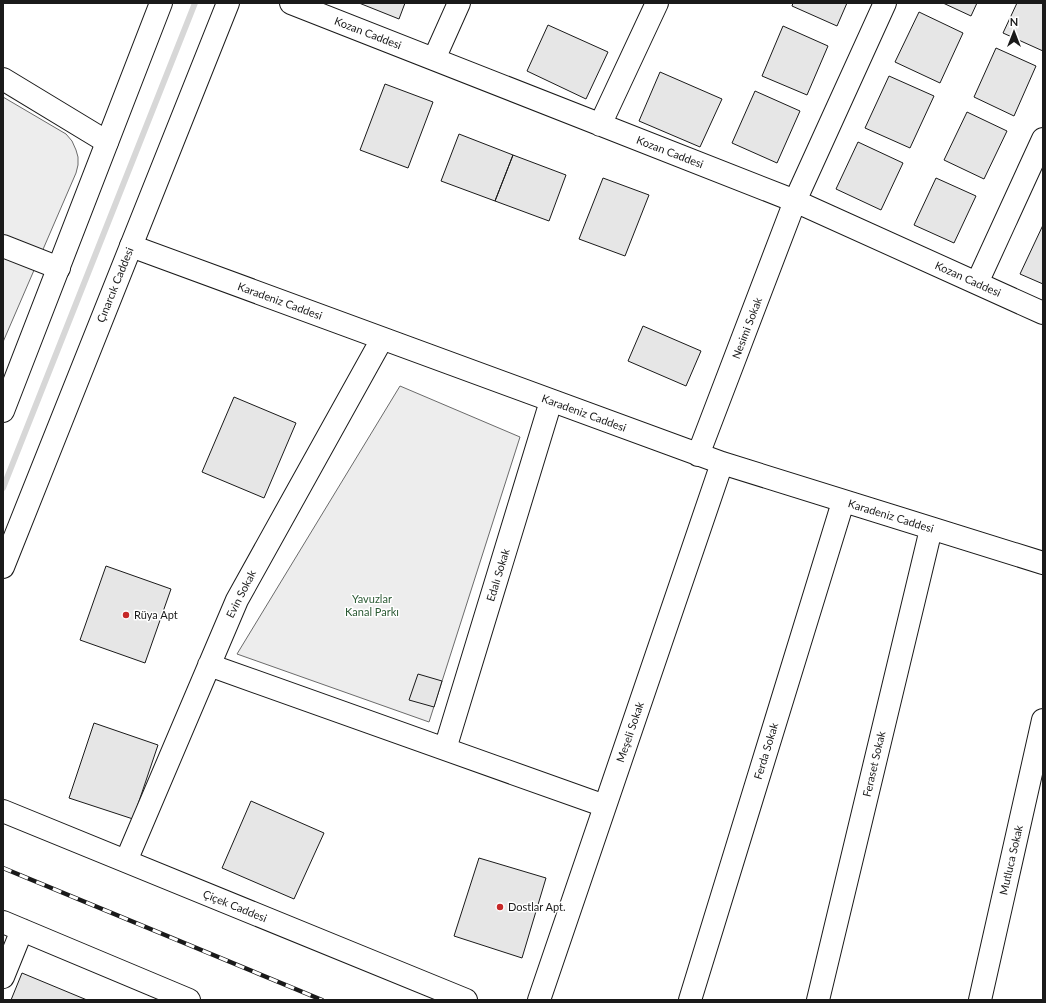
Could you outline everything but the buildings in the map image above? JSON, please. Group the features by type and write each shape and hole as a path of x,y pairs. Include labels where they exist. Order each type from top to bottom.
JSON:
{"street":[{"path":"3,411 161,3"},
{"name":"Çınarcık Caddesi","path":"3,567 228,3"},
{"name":"Kozan Caddesi","path":"291,3 795,201 1043,313"},
{"path":"434,59 459,3"},
{"path":"600,124 657,3"},
{"name":"Nesimi Sokak","path":"698,454 795,201 885,3"},
{"path":"3,79 107,142"},
{"path":"977,283 1043,139"},
{"path":"3,246 59,268"},
{"name":"Karadeniz Caddesi","path":"131,246 722,463 842,502 1043,563"},
{"name":"Evin Sokak","path":"126,861 237,600 382,339"},
{"name":"Edalı Sokak","path":"445,749 551,401"},
{"name":"Meşeli Sokak","path":"539,1000 722,463"},
{"name":"Ferda Sokak","path":"690,1000 842,502"},
{"name":"Feraset Sokak","path":"818,1000 931,529"},
{"path":"209,665 605,806"},
{"name":"Mutluca Sokak","path":"980,1000 1043,720"},
{"name":"Çiçek Caddesi","path":"3,811 466,1000"},
{"path":"3,977 13,926 189,1000"}],"shaded area":[{"path":"3,97 66,134 72,141 76,150 78,165 76,173 3,342"},
{"name":"Yavuzlar Kanal Parkı","path":"400,386 520,437 429,722 237,654"}],"waterway":[{"path":"3,488 195,3"}],"railway":[{"path":"3,868 322,1000"}],"place":[{"name":"Rüya Apt","path":"126,615"},
{"name":"Dostlar Apt.","path":"500,907"}]}
